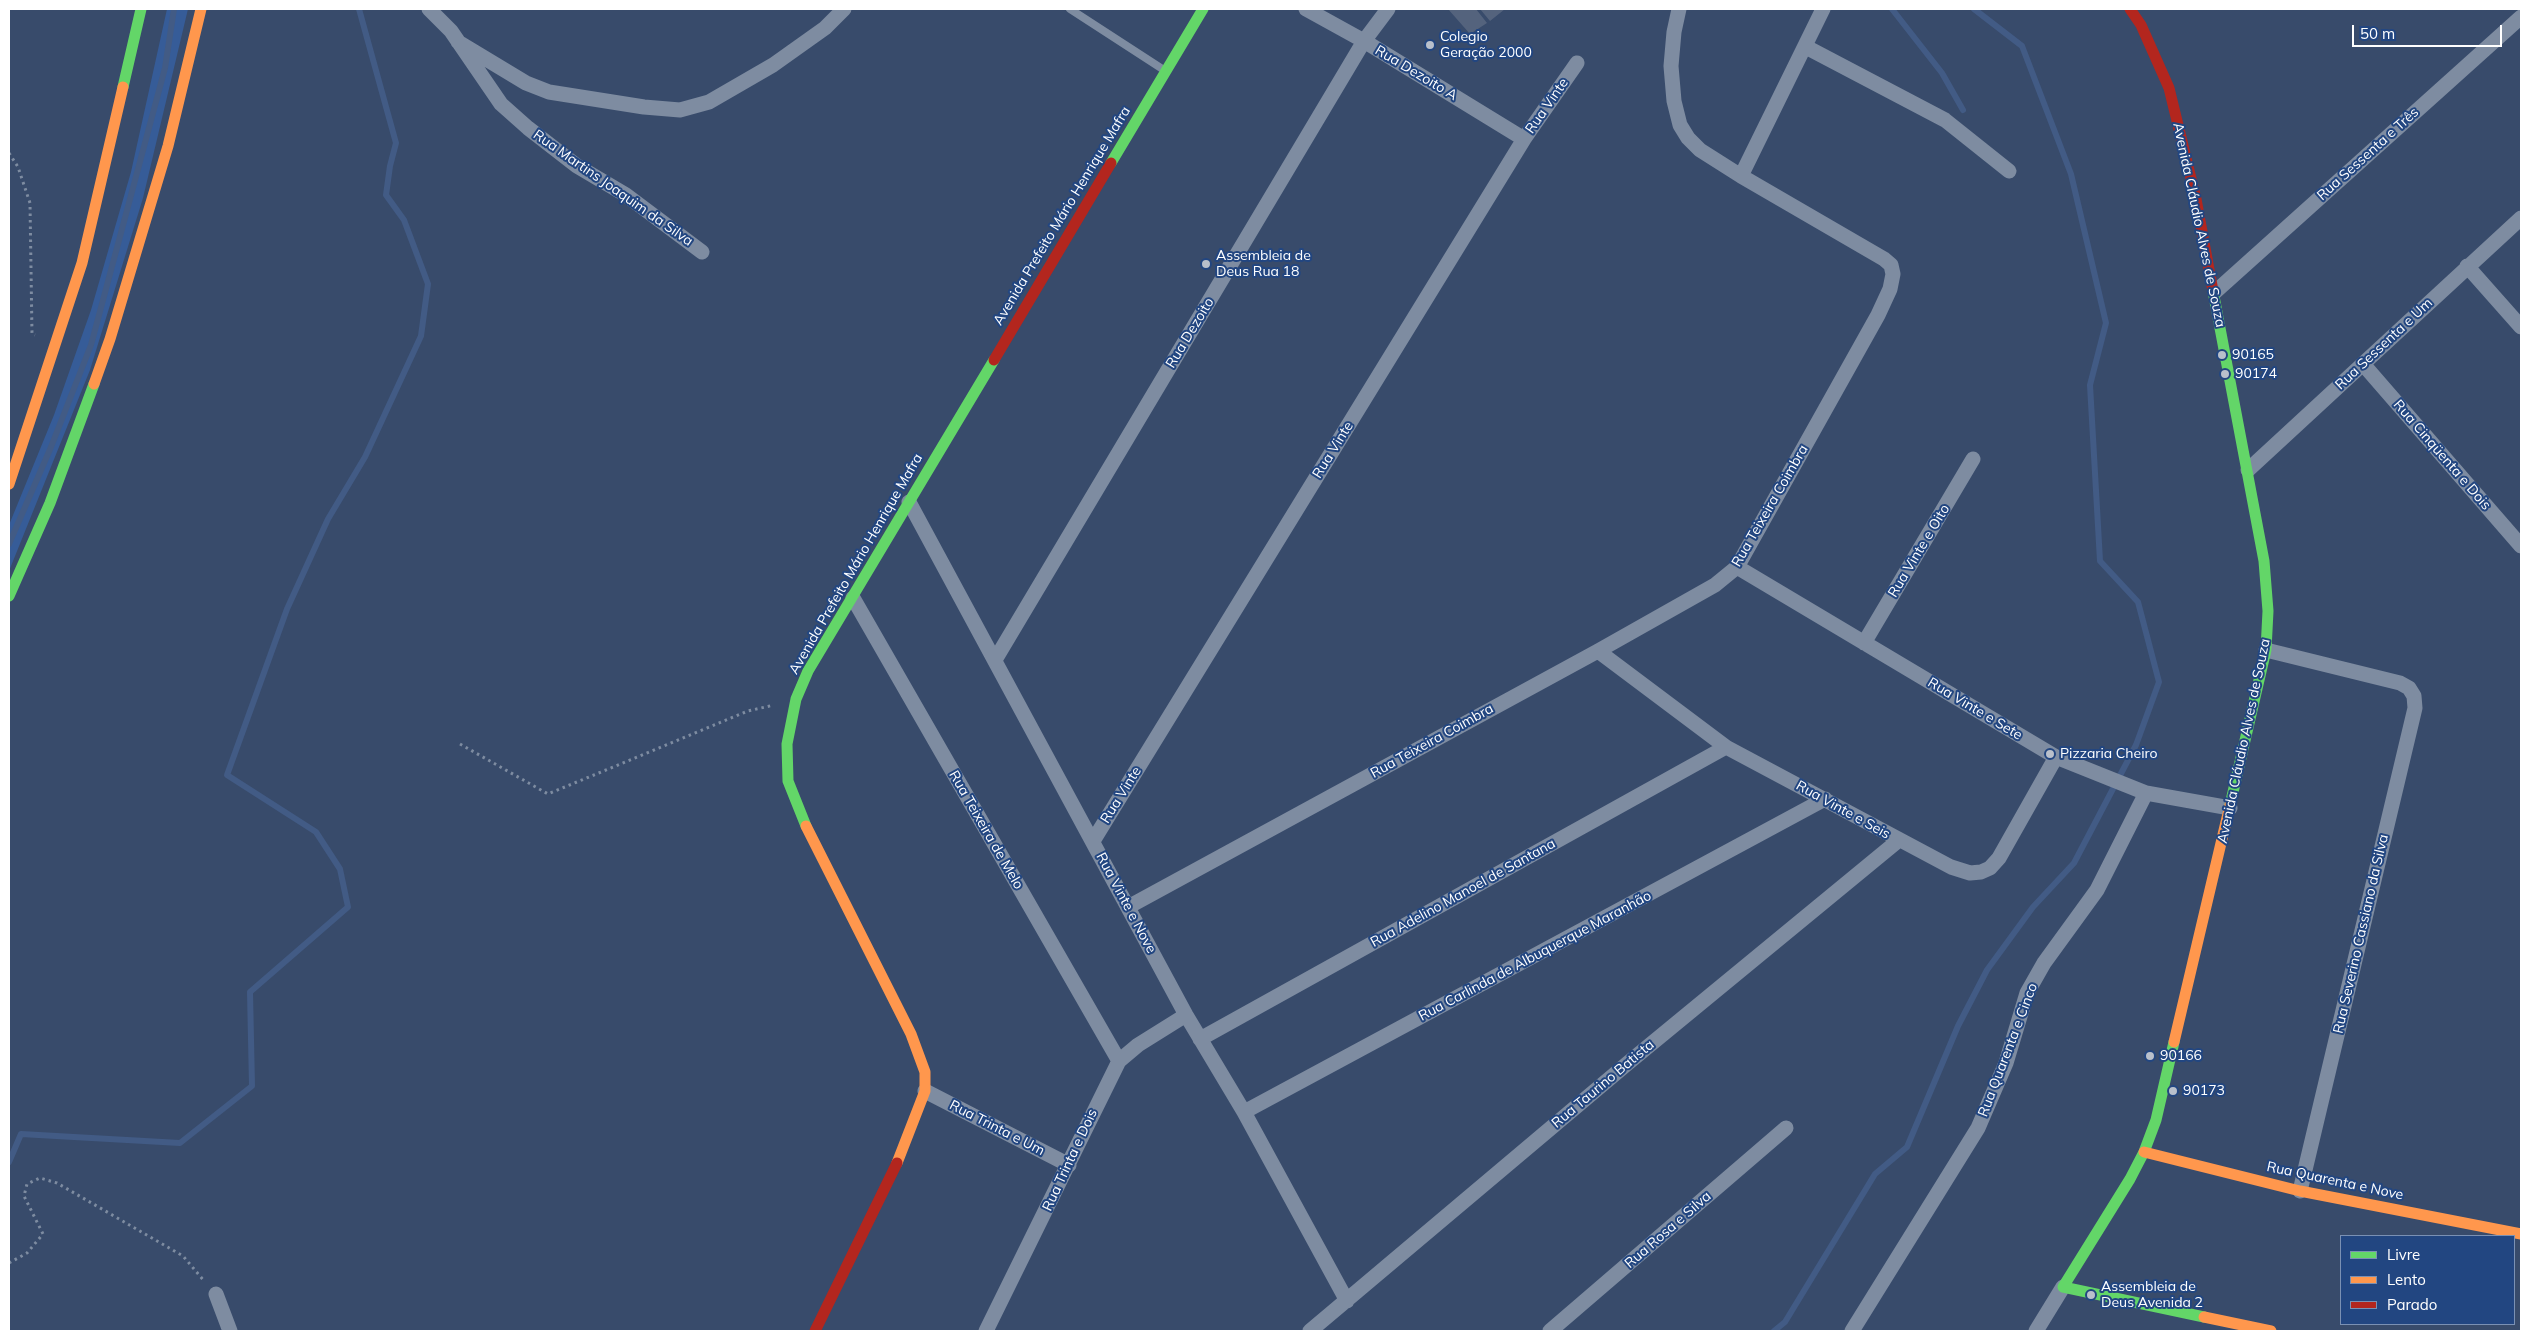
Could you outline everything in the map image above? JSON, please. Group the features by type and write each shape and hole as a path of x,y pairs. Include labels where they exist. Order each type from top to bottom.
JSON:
{"main road":[{"path":"9,484 16,468 82,263 141,9"},
{"path":"9,596 50,503 110,339 168,146 201,9"},
{"name":"Avenida Prefeito Mário Henrique Mafra","path":"814,1331 895,1170 925,1091 924,1072 911,1034 802,820 788,781 786,744 796,699 808,671 1203,9"},
{"name":"Avenida Cláudio Alves de Souza","path":"2063,1288 2144,1152 2156,1120 2266,650 2268,611 2264,561 2215,292 2196,199 2169,88 2141,25 2130,9"},
{"name":"Rua Quarenta e Nove","path":"2144,1152 2300,1191 2521,1234"},
{"path":"2063,1288 2271,1331"}],"street":[{"name":"Rua Martins Joaquim da Silva","path":"429,9 458,42 501,104 528,128 577,166 626,195 702,252"},
{"path":"458,42 526,84 549,92 644,107 680,110 709,102 773,65 825,28 844,9"},
{"name":"Rua Dezoito A","path":"1306,9 1364,41 1524,139"},
{"name":"Rua Dezoito","path":"994,660 1364,41 1388,9"},
{"name":"Rua Teixeira Coimbra","path":"1128,907 1715,585 1737,567 1878,314 1890,289 1893,274 1892,265 1884,259 1700,150 1680,126 1674,101 1671,66 1674,32 1679,9"},
{"path":"1741,176 1823,9"},
{"name":"Rua Sessenta e Três","path":"2215,292 2521,16"},
{"path":"1806,47 1945,120 2009,171"},
{"name":"Rua Vinte","path":"1093,840 1524,139 1577,63"},
{"name":"Rua Sessenta e Um","path":"2248,470 2521,218"},
{"path":"2468,266 2521,327"},
{"name":"Rua Cinqüenta e Dois","path":"2363,364 2521,546"},
{"name":"Rua Vinte e Oito","path":"1864,643 1973,459"},
{"name":"Rua Vinte e Nove","path":"909,502 1186,1015 1244,1112 1347,1301"},
{"name":"Rua Vinte e Sete","path":"1737,567 2056,757 2146,793 2230,808"},
{"name":"Rua Teixeira de Melo","path":"853,598 1119,1062"},
{"name":"Rua Vinte e Seis","path":"1598,650 1726,747 1951,867 1970,873 1981,872 1990,868 1999,858 2056,757"},
{"name":"Rua Severino Cassiano da Silva","path":"2266,650 2400,683 2409,688 2414,696 2415,708 2300,1191"},
{"name":"Rua Adelino Manoel de Santana","path":"1200,1039 1726,747"},
{"name":"Rua Quarenta e Cinco","path":"1852,1331 1978,1128 2006,1063 2027,993 2044,963 2097,890 2146,793"},
{"name":"Rua Carlinda de Albuquerque Maranhão","path":"1244,1112 1825,799"},
{"name":"Rua Taurino Batista","path":"1310,1331 1628,1063 1899,840"},
{"name":"Rua Trinta e Dois","path":"986,1331 1069,1165 1108,1078 1119,1062 1138,1045 1186,1015"},
{"name":"Rua Trinta e Um","path":"925,1091 1069,1165"},
{"name":"Rua Rosa e Silva","path":"1550,1331 1786,1128"},
{"name":"Avenida Cláudio Alves de Souza","path":"2036,1331 2063,1288"},
{"path":"216,1294 230,1331"}],"lane":[{"path":"1070,9 1166,72"}],"path":[{"path":"9,153 18,167 30,203 32,334 56,343"},
{"path":"460,744 548,794 748,711 796,699"},
{"path":"9,1263 27,1254 42,1234 24,1196 27,1184 40,1178 57,1183 182,1256 216,1294"}],"shaded area":[{"path":"167,9 188,9 143,198 90,370 9,571 9,525 54,415 91,310 131,172"}],"building":[{"path":"1448,9 1476,9 1487,23 1470,34"},
{"path":"1480,9 1505,9 1490,21"}],"waterway":[{"path":"9,544 51,447 91,345 165,68 174,9"},
{"path":"9,1162 21,1134 180,1143 252,1086 250,992 348,907 340,869 316,832 227,775 287,609 328,519 365,457 421,336 428,284 404,220 386,195 390,166 396,143 359,9"},
{"path":"1892,9 1942,73 1963,110"},
{"path":"1774,1331 1785,1322 1875,1174 1907,1147 1958,1026 1987,970 2033,907 2074,863 2136,745 2159,682 2138,602 2100,561 2090,385 2106,323 2071,174 2022,46 1974,9"}],"traffic: fast":[{"path":"123,87 141,9"},
{"path":"1111,163 1203,9"},
{"path":"2213,291 2264,561 2268,611 2266,650 2230,805"},
{"path":"806,826 788,781 787,744 796,699 808,671 994,360"},
{"path":"9,596 50,503 94,384"},
{"path":"2174,1042 2156,1120 2144,1152 2130,1179 2063,1287 2204,1317"}],"traffic: slow":[{"path":"94,384 110,339 168,146 201,9"},
{"path":"9,484 82,263 123,87"},
{"path":"2174,1042 2230,805"},
{"path":"806,826 911,1034 925,1072 925,1091 897,1163"},
{"path":"2144,1152 2300,1191 2521,1234"},
{"path":"2204,1317 2271,1331"}],"traffic: jam":[{"path":"2130,9 2141,25 2169,88 2196,199 2213,291"},
{"path":"994,360 1111,163"},
{"path":"815,1331 897,1163"}],"place":[{"name":"Colegio Geração 2000","path":"1430,45"},
{"name":"Assembleia de Deus Rua 18","path":"1206,264"},
{"name":"90165","path":"2222,355"},
{"name":"90174","path":"2225,374"},
{"name":"Pizzaria Cheiro","path":"2050,754"},
{"name":"90166","path":"2150,1056"},
{"name":"90173","path":"2173,1091"},
{"name":"Assembleia de Deus Avenida 2","path":"2091,1295"}]}
